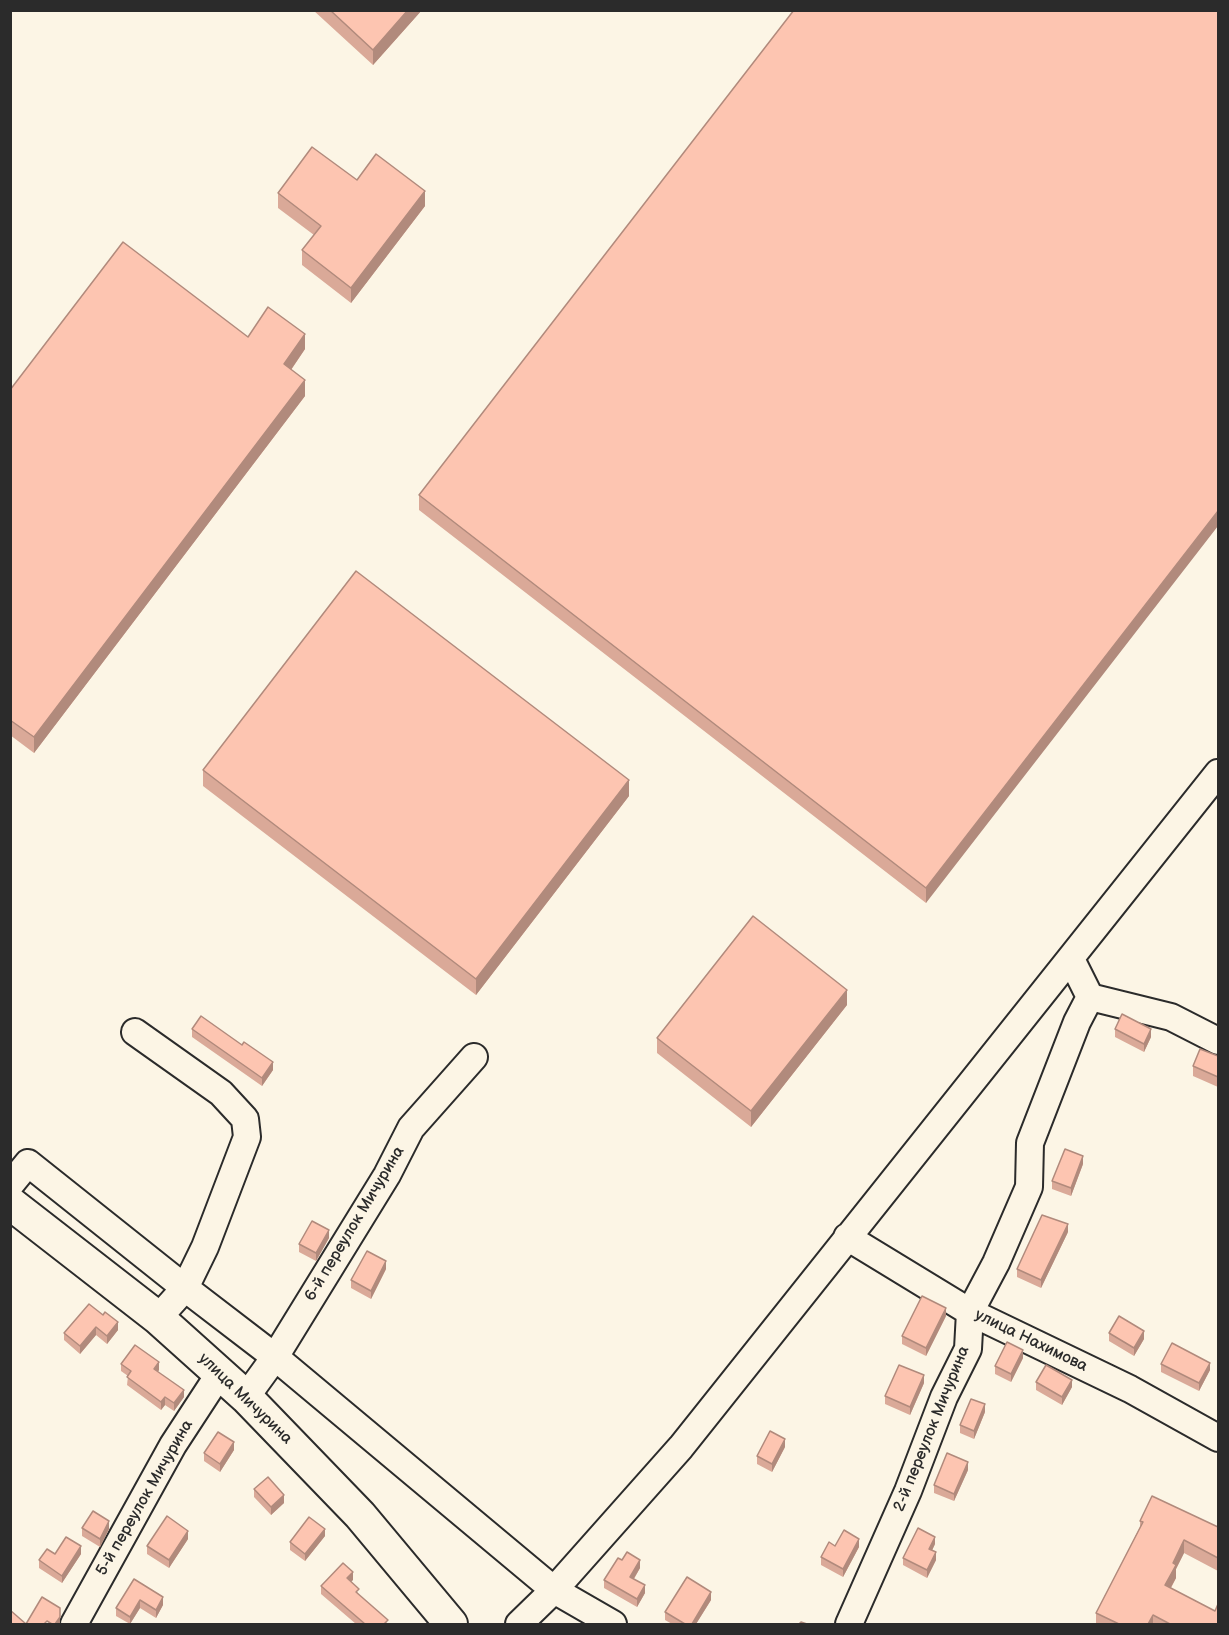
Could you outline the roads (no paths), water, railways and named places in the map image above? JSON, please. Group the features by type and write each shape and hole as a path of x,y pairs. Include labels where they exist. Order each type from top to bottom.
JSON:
{"main road":[{"name":"улица Мичурина","path":"10,1203 158,1318 246,1397 360,1515 451,1624"}],"street":[{"path":"519,1624 554,1590 681,1447 1218,773"},
{"path":"1071,959 1090,997 1171,1017 1218,1041"},
{"name":"2-й переулок Мичурина","path":"849,1624 908,1491 944,1397 968,1349 970,1312 996,1263 1029,1187 1030,1143 1077,1022 1090,997"},
{"path":"135,1032 221,1094 245,1119 247,1137 205,1246 184,1288 158,1318"},
{"name":"6-й переулок Мичурина","path":"246,1397 275,1357 387,1175 411,1128 474,1058"},
{"path":"10,1185 28,1162 184,1288 275,1357 554,1590 613,1624"},
{"name":"улица Нахимова","path":"847,1237 970,1312 1130,1389 1218,1438"},
{"name":"5-й переулок Мичурина","path":"74,1624 173,1445 220,1373"}]}
